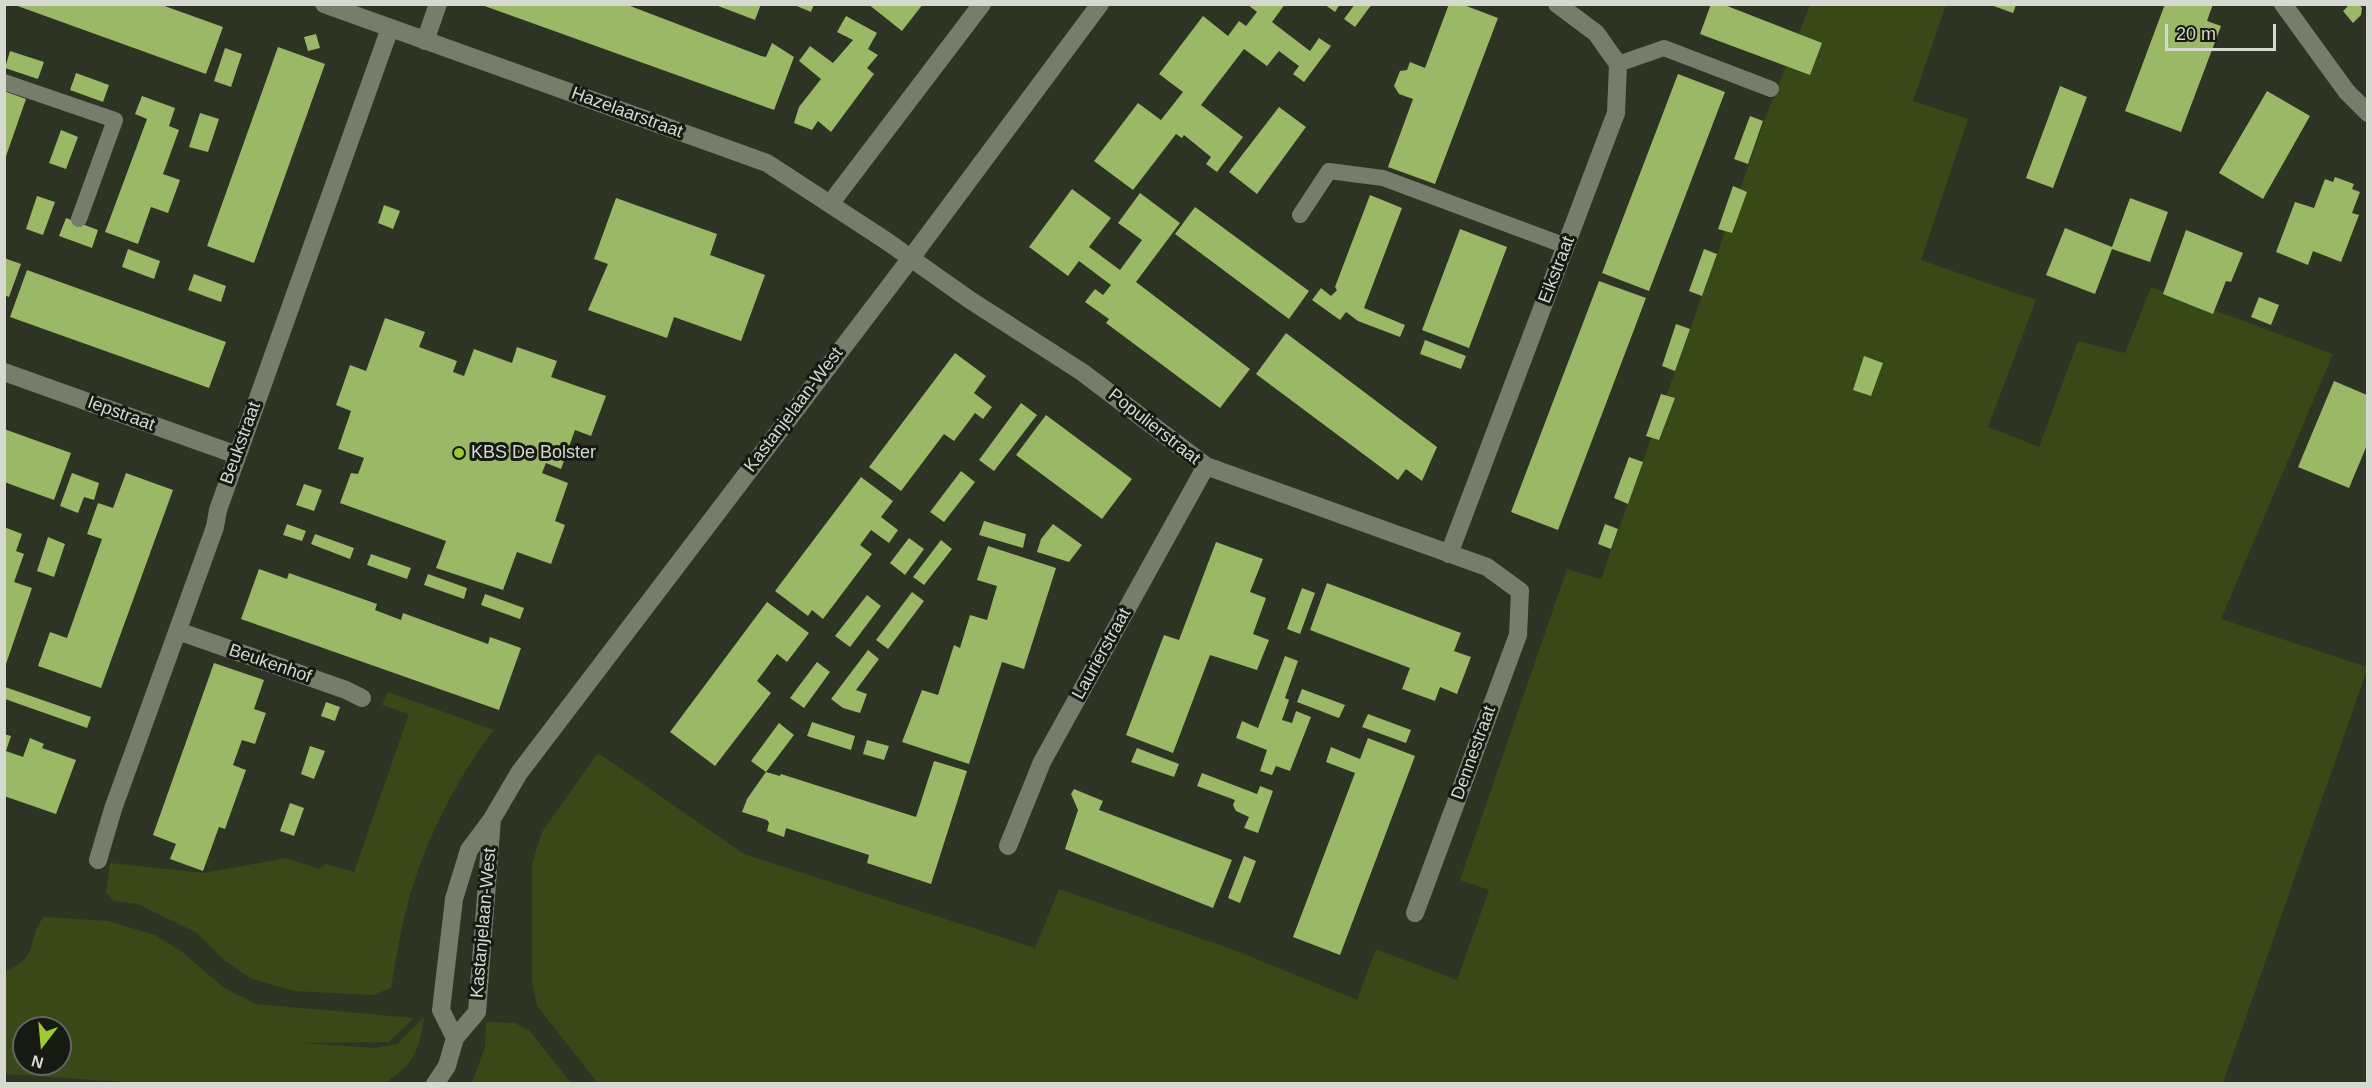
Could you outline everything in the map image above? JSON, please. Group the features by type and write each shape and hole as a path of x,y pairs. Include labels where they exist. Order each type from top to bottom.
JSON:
{"street":[{"name":"Hazelaarstraat","path":"324,4 767,163 911,258"},
{"path":"425,40 438,4"},
{"path":"830,204 982,4"},
{"name":"Kastanjelaan-West","path":"492,819 477,1012 455,1038 441,1010 454,899 469,850 492,819 526,763 911,258 1100,4"},
{"path":"1557,4 1596,33 1618,64"},
{"path":"2283,4 2347,92 2367,113"},
{"name":"Beukstraat","path":"98,860 113,809 215,527 218,510 237,455 390,28"},
{"name":"Eikstraat","path":"1449,554 1616,113 1618,64"},
{"name":"Populierstraat","path":"911,258 970,300 1082,372 1206,466 1487,567 1520,591"},
{"name":"Iepstraat","path":"4,372 237,455"},
{"name":"Laurierstraat","path":"1008,846 1042,762 1206,466"},
{"name":"Dennestraat","path":"1414,913 1518,636 1520,591"},
{"name":"Beukenhof","path":"178,632 346,690 362,698"},
{"path":"435,1083 447,1066 455,1038"}],"lane":[{"path":"1618,64 1664,48 1771,89"},
{"path":"4,82 115,120 79,219"},
{"path":"1300,214 1329,171 1383,178 1566,246"}],"green space":[{"path":"1810,5 1946,5 1913,101 1968,119 1921,260 2036,300 1988,427 2039,447 2078,341 2125,353 2151,287 2333,354 2221,619 2367,667 2367,670 2223,1083 597,1082 537,1006 532,981 532,864 542,832 598,753 744,854 1035,948 1059,889 1237,951 1357,1000 1376,949 1457,980 1489,890 1460,880 1567,569 1601,579 1765,119"},
{"path":"388,692 494,730 466,770 431,837 405,917 391,988 373,995 293,991 250,978 223,959 197,933 138,904 113,901 106,892 110,863 204,873 286,858 319,869 326,864 354,872 409,714 382,705"},
{"path":"44,917 108,921 155,935 181,951 224,988 256,1004 414,1018 389,1042 302,1043 377,1048 397,1044 424,1017 420,1039 409,1062 385,1083 155,1084 35,1076 72,1076 72,1016 12,1016 12,1074 5,1074 5,971 17,966 29,954 35,933"},
{"path":"486,1022 515,1023 529,1030 571,1083 472,1083 485,1047"}],"building":[{"path":"12,4 159,4 223,27 206,74"},
{"path":"479,4 625,4 761,56 766,57 772,43 794,57 774,110"},
{"path":"713,4 761,4 755,20"},
{"path":"792,4 814,4 811,12"},
{"path":"868,4 923,4 902,31"},
{"path":"1247,4 1285,4 1272,22 1310,51 1319,38 1331,46 1304,82 1293,74 1299,66 1279,51 1267,66 1244,49 1201,105 1243,137 1217,172 1206,164 1211,157 1184,135 1182,138 1176,134 1133,190 1094,161 1138,103 1161,120 1183,92 1159,74 1203,16 1228,36 1239,21 1246,26 1257,12"},
{"path":"1324,4 1340,4 1335,12"},
{"path":"1355,4 1372,4 1355,27 1344,19"},
{"path":"1449,4 1461,4 1498,18 1435,184 1388,167 1413,99 1399,94 1394,86 1400,71 1407,70 1410,62 1425,68"},
{"path":"1711,4 1722,4 1822,43 1810,75 1700,34"},
{"path":"2165,4 2213,4 2207,21 2221,26 2181,132 2125,111"},
{"path":"2350,4 2359,4 2362,8 2361,15 2353,23 2343,11"},
{"path":"1991,5 2016,5 2013,13"},
{"path":"846,16 877,33 868,49 878,55 867,68 874,74 831,132 818,121 812,130 794,123 799,107 821,79 799,61 810,46 833,63 853,40 837,32"},
{"path":"316,34 320,48 308,51 304,37"},
{"path":"278,47 325,64 254,263 207,246"},
{"path":"225,48 242,54 231,87 214,81"},
{"path":"10,51 44,62 38,79 5,68"},
{"path":"76,73 109,85 103,102 70,90"},
{"path":"1678,74 1725,92 1649,291 1602,273"},
{"path":"2060,86 2087,97 2053,188 2026,178"},
{"path":"4,91 26,99 5,159 4,159"},
{"path":"2267,91 2310,116 2263,199 2219,173"},
{"path":"142,96 175,108 169,126 179,130 163,174 180,180 168,213 151,207 138,244 105,232 147,119 135,114"},
{"path":"1279,107 1306,127 1257,194 1229,172"},
{"path":"200,113 219,119 208,152 189,147"},
{"path":"1750,116 1763,121 1748,164 1734,159"},
{"path":"61,130 78,137 66,169 49,163"},
{"path":"2335,177 2354,184 2352,189 2360,192 2352,213 2359,215 2341,262 2313,251 2308,265 2276,252 2295,202 2314,208 2325,179 2333,182"},
{"path":"1733,186 1747,192 1732,233 1718,229"},
{"path":"1072,189 1111,218 1089,247 1120,270 1142,240 1118,223 1140,193 1180,223 1136,282 1250,369 1220,408 1106,323 1109,319 1085,302 1095,289 1103,295 1111,285 1079,261 1068,276 1029,247"},
{"path":"1370,195 1402,208 1364,308 1405,325 1400,337 1358,321 1346,312 1340,320 1312,300 1321,288 1331,296 1337,290 1335,287"},
{"path":"37,196 55,202 43,235 26,229"},
{"path":"616,198 717,234 710,255 765,275 741,341 674,317 667,338 588,310 608,264 594,259"},
{"path":"2130,198 2168,212 2150,262 2112,249 2095,294 2046,275 2065,228 2112,247"},
{"path":"384,205 400,211 393,229 378,223"},
{"path":"1195,207 1309,291 1289,319 1175,234"},
{"path":"66,218 98,230 92,248 59,236"},
{"path":"1460,229 1507,247 1469,348 1422,330"},
{"path":"2186,230 2243,253 2231,282 2226,281 2213,314 2163,294"},
{"path":"128,249 160,261 154,279 122,267"},
{"path":"1704,249 1717,254 1702,296 1689,291"},
{"path":"4,258 21,264 9,297 4,295"},
{"path":"27,270 226,342 209,388 10,317"},
{"path":"194,274 226,286 221,302 188,290"},
{"path":"1599,281 1646,298 1558,530 1511,512"},
{"path":"2259,297 2279,305 2271,325 2251,317"},
{"name":"KBS De Bolster","path":"385,318 425,332 419,347 457,361 453,372 464,376 474,349 512,363 517,347 557,361 551,377 606,396 591,436 575,430 561,469 546,463 542,473 568,483 555,521 565,525 551,564 517,552 503,590 436,568 446,541 340,503 351,473 358,474 364,458 338,449 351,411 336,405 350,365 366,371"},
{"path":"1676,324 1690,329 1675,371 1662,366"},
{"path":"1286,333 1437,447 1422,481 1406,469 1398,480 1256,374"},
{"path":"1425,340 1466,356 1461,369 1420,354"},
{"path":"955,353 986,376 974,393 992,407 983,419 975,413 954,441 944,434 901,491 869,467"},
{"path":"1864,356 1883,363 1871,396 1853,390"},
{"path":"2334,381 2367,395 2367,445 2349,488 2298,467"},
{"path":"1661,394 1675,398 1659,440 1646,436"},
{"path":"1021,403 1037,415 994,471 979,460"},
{"path":"1046,415 1132,479 1102,519 1016,455"},
{"path":"4,429 71,453 54,500 4,482"},
{"path":"1629,457 1643,462 1628,504 1614,498"},
{"path":"961,471 975,482 944,522 930,512"},
{"path":"72,473 99,483 94,500 84,497 78,513 60,506"},
{"path":"126,473 173,490 101,688 38,666 50,632 67,638 102,539 87,534 98,503 113,508"},
{"path":"861,477 893,501 881,517 898,530 889,543 871,530 860,545 872,554 823,619 812,610 808,616 775,591"},
{"path":"304,484 322,490 314,511 296,505"},
{"path":"984,521 1026,534 1023,548 979,535"},
{"path":"287,524 306,531 302,541 283,535"},
{"path":"1053,524 1082,545 1069,562 1037,552 1041,539"},
{"path":"1605,524 1618,529 1611,549 1598,544"},
{"path":"4,527 22,534 16,551 24,554 14,582 32,588 5,667"},
{"path":"315,534 354,548 350,559 311,544"},
{"path":"48,537 65,544 54,577 37,571"},
{"path":"909,538 924,549 905,575 890,563"},
{"path":"941,540 952,549 924,585 913,577"},
{"path":"1216,542 1263,559 1250,592 1266,598 1253,634 1269,640 1257,670 1210,655 1173,753 1126,735 1164,635 1179,640"},
{"path":"988,546 1056,568 1024,669 1002,662 969,764 902,742 922,690 938,695 954,645 960,648 970,615 987,620 997,586 977,580"},
{"path":"371,554 411,568 407,579 367,565"},
{"path":"259,569 287,579 289,573 377,604 375,610 401,620 403,613 488,644 490,637 521,648 499,710 241,619"},
{"path":"428,574 467,588 464,599 424,585"},
{"path":"1327,583 1461,633 1454,651 1471,657 1457,694 1440,687 1435,701 1402,689 1410,668 1310,630"},
{"path":"1302,588 1315,593 1300,634 1287,629"},
{"path":"912,592 924,601 888,649 876,640"},
{"path":"485,594 524,608 520,619 481,605"},
{"path":"867,595 881,606 850,647 835,636"},
{"path":"767,602 809,633 787,662 777,654 757,681 771,693 715,766 670,732"},
{"path":"868,650 879,659 856,690 867,694 860,713 843,708 831,699"},
{"path":"1285,656 1298,661 1285,698 1289,700 1282,720 1292,723 1296,711 1311,717 1290,771 1276,766 1272,775 1260,771 1267,750 1236,738 1242,721 1258,728"},
{"path":"817,662 830,672 804,708 790,698"},
{"path":"214,663 264,680 254,709 266,713 255,744 242,740 233,765 246,770 225,829 219,827 203,871 170,859 176,844 153,835"},
{"path":"5,687 91,717 87,728 5,699"},
{"path":"1302,689 1345,705 1339,718 1297,702"},
{"path":"326,702 340,707 335,721 321,716"},
{"path":"1368,714 1411,730 1406,743 1362,727"},
{"path":"812,722 855,736 851,750 807,736"},
{"path":"779,723 794,735 766,772 751,761"},
{"path":"4,734 11,736 6,751 23,757 30,738 44,744 42,748 76,760 56,814 4,796"},
{"path":"1368,738 1415,756 1340,955 1293,937 1355,773 1326,762 1331,747 1360,759"},
{"path":"867,740 889,746 884,760 863,754"},
{"path":"310,746 325,751 314,779 301,774"},
{"path":"1137,748 1179,764 1174,777 1131,762"},
{"path":"934,761 967,771 931,884 867,863 869,855 786,828 784,837 767,831 769,823 767,820 742,812 747,799 766,772 780,776 781,774 916,817"},
{"path":"1202,773 1257,794 1260,786 1273,791 1258,833 1244,828 1249,817 1236,811 1233,805 1235,800 1197,786"},
{"path":"1074,789 1103,801 1099,810 1232,860 1213,908 1065,849 1078,810 1071,794"},
{"path":"290,803 304,808 294,836 280,831"},
{"path":"1244,856 1256,861 1240,903 1228,898"}],"place":[{"name":"KBS De Bolster","path":"459,453"}]}
